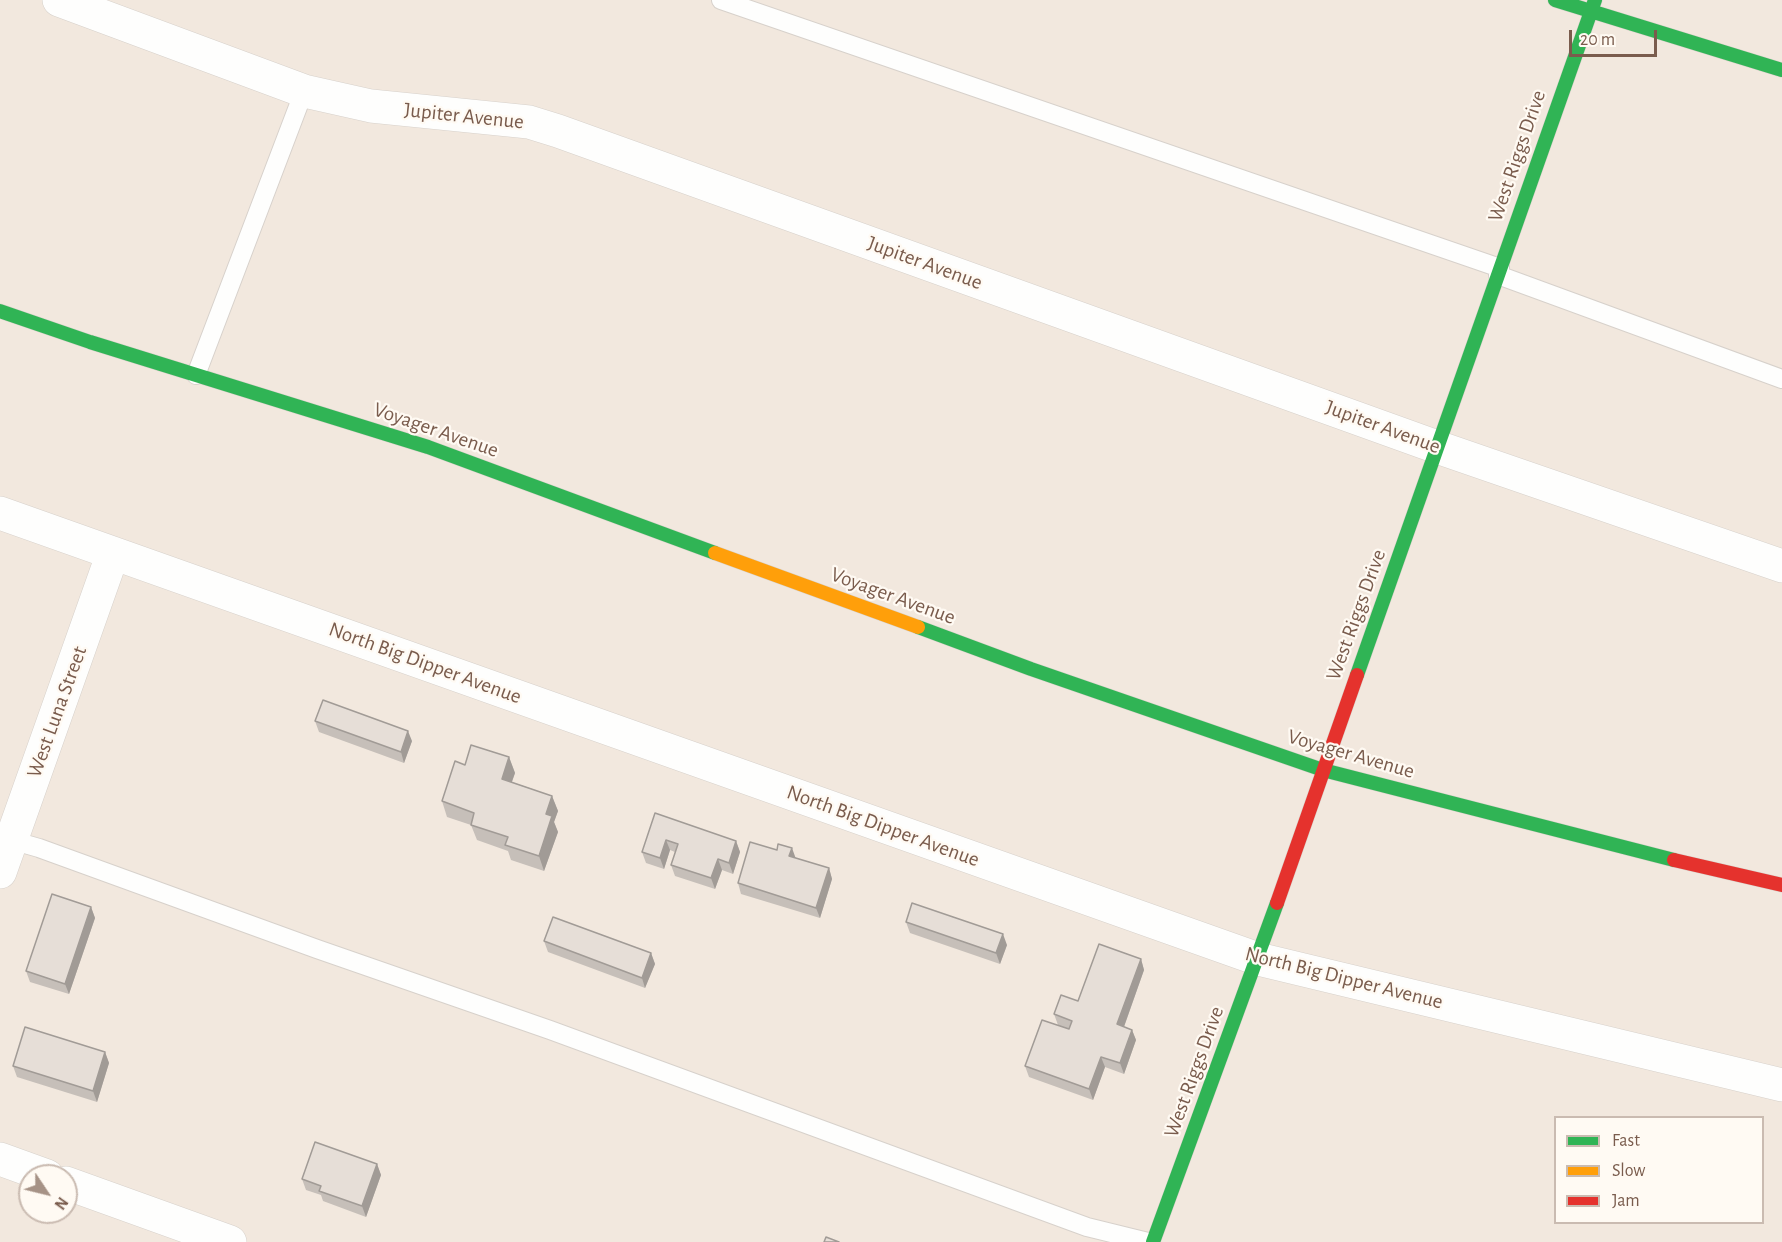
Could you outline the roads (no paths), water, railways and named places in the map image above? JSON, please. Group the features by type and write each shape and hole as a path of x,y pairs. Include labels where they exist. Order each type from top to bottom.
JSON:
{"street":[{"name":"Jupiter Avenue","path":"59,0 304,91 371,106 529,122 1437,447 1782,566"},
{"path":"1556,0 1593,6 1782,70"},
{"name":"West Riggs Drive","path":"1151,1242 1258,959 1593,6"},
{"name":"Voyager Avenue","path":"0,311 90,342 428,447 1020,665 1323,770 1700,867 1782,885"},
{"name":"North Big Dipper Avenue","path":"0,513 1258,959 1782,1085"},
{"name":"West Luna Street","path":"0,872 113,553"},
{"path":"0,1159 18,1166"},
{"path":"78,1187 230,1242"}],"lane":[{"path":"721,0 1499,272 1782,379"},
{"path":"196,375 304,91"},
{"path":"11,840 550,1030 1086,1227 1151,1242"}]}
